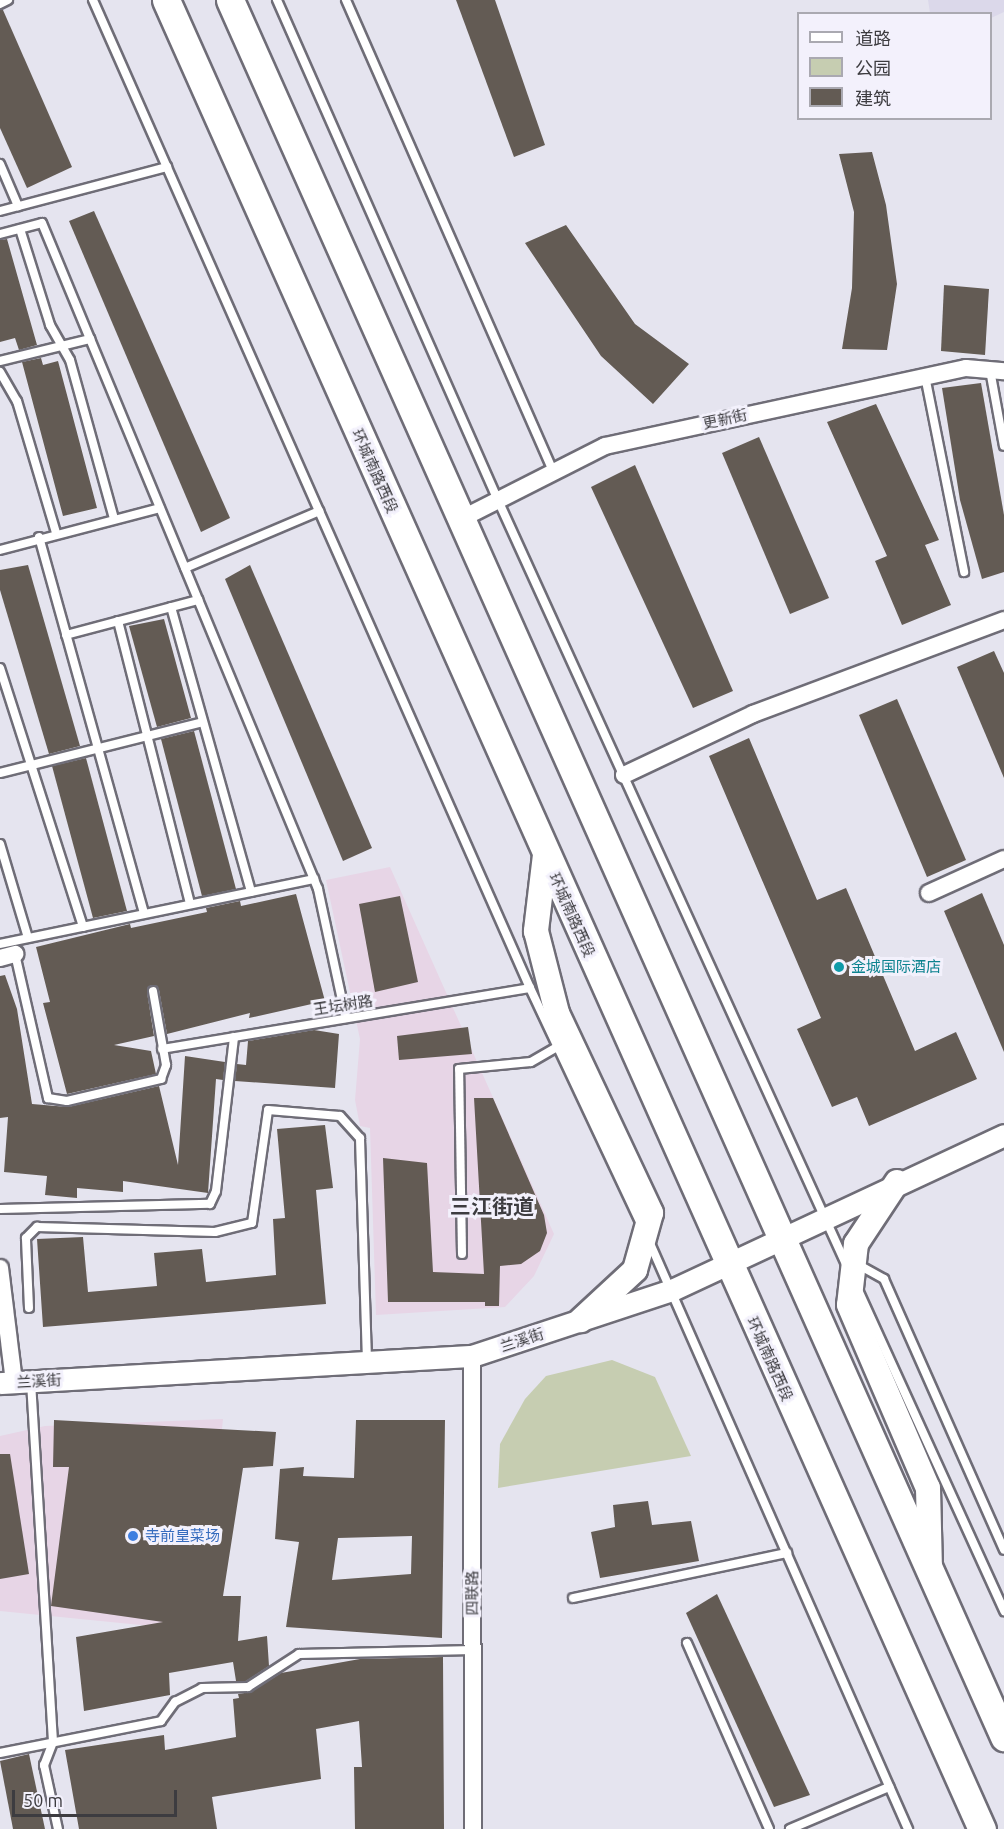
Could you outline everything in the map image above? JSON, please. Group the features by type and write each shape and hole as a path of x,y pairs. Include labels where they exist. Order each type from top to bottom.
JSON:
{"main road":[{"name":"环城南路西段","path":"166,0 728,1266 982,1829"},
{"path":"230,0 1004,1737"},
{"path":"241,0 244,31"},
{"path":"546,855 536,931 554,1003 651,1213 635,1270 581,1320"},
{"path":"897,1182 856,1244 849,1305 928,1488 930,1571"}],"street":[{"name":"更新街","path":"462,519 497,498 605,446 966,368 997,370"},
{"path":"624,775 753,714 1004,620"},
{"path":"929,893 1004,859"},
{"name":"兰溪街","path":"15,1382 472,1356 672,1290 827,1219 897,1182 1004,1135"},
{"path":"0,1268 15,1382"},
{"name":"四联路","path":"472,1356 473,1829"}],"lane":[{"path":"0,4 8,0"},
{"path":"93,0 530,988 672,1290 908,1829"},
{"path":"277,0 497,498 827,1219 853,1270 1004,1611"},
{"path":"346,0 553,471"},
{"path":"0,164 18,206"},
{"path":"0,211 167,167"},
{"path":"0,234 42,223 314,879 346,1018"},
{"path":"20,229 50,325 70,360 114,519"},
{"path":"0,361 90,339"},
{"path":"997,370 1004,446"},
{"path":"0,372 16,401 56,533"},
{"path":"925,376 964,572"},
{"path":"0,550 39,537 160,508"},
{"path":"185,568 319,511"},
{"path":"39,537 144,914"},
{"path":"66,635 198,600"},
{"path":"171,607 251,892"},
{"path":"117,621 190,904"},
{"path":"0,668 83,927"},
{"path":"0,773 203,722"},
{"path":"0,844 28,938"},
{"path":"0,944 314,879"},
{"path":"7,956 48,1098 67,1101 161,1079 166,1065 153,991"},
{"name":"王坛树路","path":"162,1049 530,988"},
{"path":"0,1209 210,1203 216,1191 234,1037"},
{"path":"462,1254 459,1070 531,1062 557,1047"},
{"path":"29,1308 26,1238 37,1227 215,1232 252,1223 268,1110 340,1116 360,1138 367,1362"},
{"path":"853,1270 884,1279 1004,1550"},
{"path":"15,1382 53,1742 44,1765 58,1829"},
{"path":"573,1598 787,1553"},
{"path":"687,1643 769,1829"},
{"path":"0,1753 161,1721 175,1702 202,1688 248,1687 299,1654 473,1650"},
{"path":"790,1829 889,1787"}],"shaded area":[{"path":"928,0 1004,0 1004,12 992,18 992,12 930,12"},
{"path":"390,867 554,1234 534,1276 505,1307 376,1315 370,1128 360,1126 355,1100 360,1039 326,880"},
{"name":"寺前皇菜场","path":"223,1419 201,1631 0,1611 0,1436 45,1426"}],"green space":[{"path":"612,1360 655,1377 691,1456 498,1488 500,1444 525,1399 546,1376"}],"building":[{"path":"456,0 495,0 545,145 514,157"},
{"path":"0,10 3,10 72,167 27,188 0,128"},
{"path":"872,152 886,205 897,284 887,350 842,349 852,288 854,212 839,154"},
{"path":"94,211 230,518 201,532 69,221"},
{"path":"566,225 635,324 689,364 653,404 601,356 525,243"},
{"path":"7,239 37,345 19,350 15,338 0,342 0,240"},
{"path":"944,285 989,289 985,355 941,351"},
{"path":"41,358 43,365 58,361 97,508 63,516 22,362"},
{"path":"981,383 1004,515 1004,572 982,579 960,500 942,388"},
{"path":"876,404 939,540 925,545 951,605 902,625 875,561 887,556 827,422"},
{"path":"759,437 829,598 790,614 722,453"},
{"path":"635,465 733,691 693,708 591,487"},
{"path":"28,565 80,746 49,754 0,590 0,570"},
{"path":"250,565 372,848 343,861 225,579"},
{"path":"164,619 191,718 157,727 129,626"},
{"path":"994,651 1004,673 1004,778 957,667"},
{"path":"897,699 966,860 927,877 859,715"},
{"path":"194,731 236,889 202,896 161,739"},
{"name":"金城国际酒店","path":"749,738 817,900 846,888 915,1051 956,1032 977,1079 869,1126 857,1097 832,1107 797,1029 821,1018 709,756"},
{"path":"86,758 127,911 93,918 52,766"},
{"path":"982,893 1004,945 1004,1052 944,911"},
{"path":"296,894 325,1001 249,1018 250,1013 167,1034 159,990 151,985 147,992 154,1036 114,1045 151,1051 156,1074 67,1094 43,1003 50,1002 36,947 130,924 131,928 207,912 206,908 240,901 241,906"},
{"path":"400,896 418,982 375,992 359,904"},
{"path":"5,975 17,1009 32,1104 68,1107 159,1086 178,1165 185,1056 225,1062 223,1080 216,1079 208,1193 123,1181 123,1192 77,1188 77,1198 45,1195 47,1176 4,1172 8,1117 0,1118 0,976"},
{"path":"468,1027 472,1054 399,1060 397,1036"},
{"path":"314,1030 339,1034 335,1088 235,1081 237,1064 246,1065 248,1041"},
{"path":"474,1098 493,1098 544,1215 547,1233 540,1251 521,1264 500,1266 499,1306 485,1306 485,1302 388,1302 383,1158 427,1163 433,1272 484,1274"},
{"path":"325,1125 333,1188 316,1190 326,1304 43,1327 37,1239 83,1237 88,1292 157,1286 154,1253 202,1249 206,1282 276,1275 273,1219 285,1218 277,1129"},
{"name":"寺前皇菜场","path":"54,1420 276,1432 273,1466 243,1468 223,1596 241,1596 238,1641 267,1636 269,1666 246,1681 236,1681 233,1662 169,1673 170,1695 84,1711 76,1637 163,1622 51,1606 69,1467 53,1467"},
{"path":"356,1420 445,1420 442,1638 286,1627 299,1542 275,1539 280,1469 304,1467 303,1476 354,1478","holes":["412,1536 411,1574 332,1580 338,1538"]},
{"path":"0,1454 10,1454 29,1574 0,1579"},
{"path":"648,1501 652,1525 691,1521 699,1561 600,1578 591,1532 615,1527 613,1505"},
{"path":"717,1594 810,1795 774,1807 686,1613"},
{"path":"443,1657 444,1829 355,1829 354,1767 362,1767 359,1721 316,1729 321,1779 212,1797 217,1829 79,1829 65,1750 164,1735 165,1750 236,1737 233,1699 239,1698 238,1694 251,1692 281,1673 360,1659"},
{"path":"29,1754 45,1829 13,1829 0,1761"}],"place":[{"name":"金城国际酒店","path":"839,967"},
{"name":"寺前皇菜场","path":"133,1536"}],"district":[{"name":"三江街道","path":"492,1206"}]}
